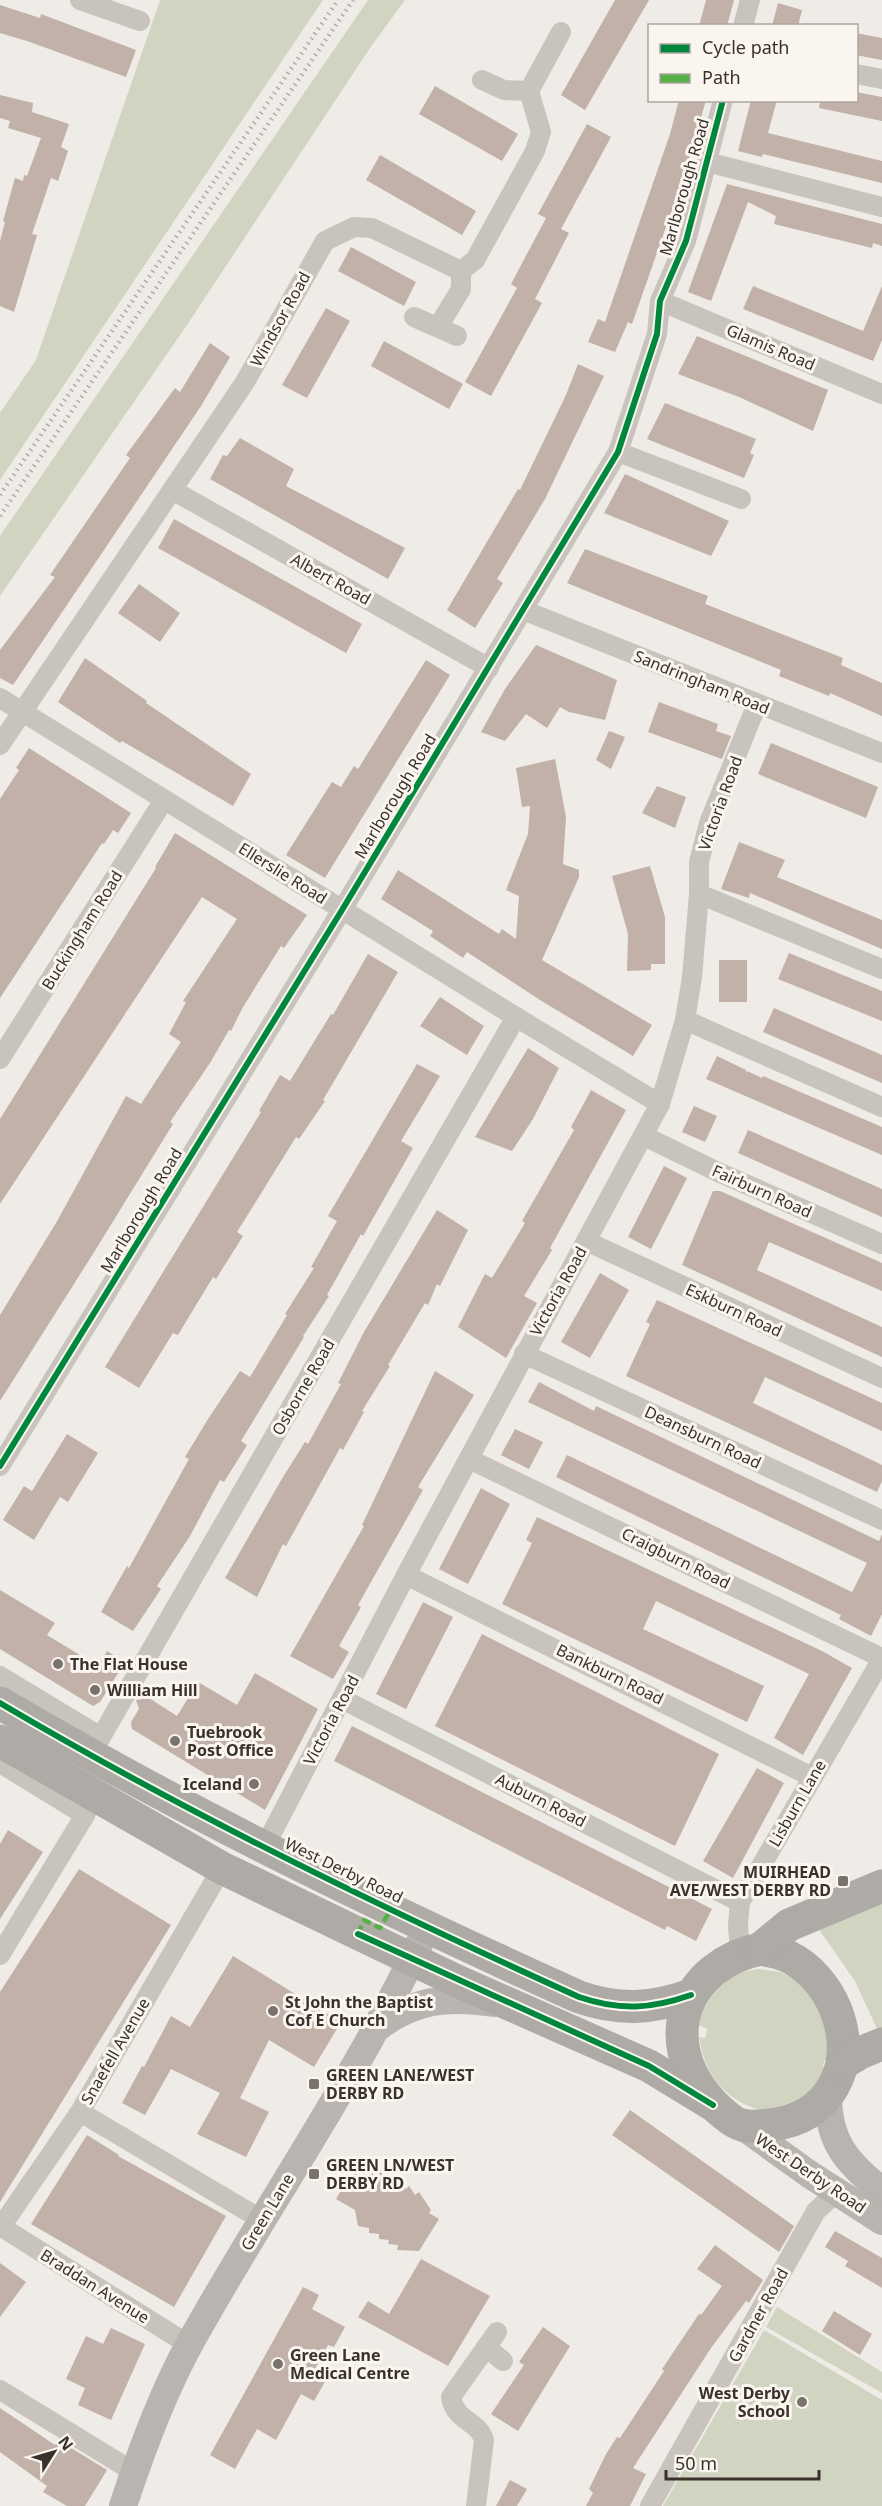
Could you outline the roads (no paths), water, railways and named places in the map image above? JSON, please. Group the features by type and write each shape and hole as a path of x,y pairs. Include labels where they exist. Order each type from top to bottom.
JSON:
{"highway":[{"name":"West Derby Road","path":"0,1703 95,1747 265,1846 523,1972 611,2007 644,2007 691,1995"},
{"path":"0,1741 89,1804 413,1960 649,2066 741,2125 770,2125 792,2121 813,2109 828,2095 842,2064 844,2049 841,2024 819,1981 786,1955 750,1951"},
{"path":"713,2105 694,2078 685,2060 681,2026 691,1995 717,1967 750,1951 789,1925 882,1886"},
{"path":"842,2064 882,2044"}],"main road":[{"name":"Green Lane","path":"123,2506 134,2472 189,2345 342,2089 413,1960 428,1926"},
{"path":"375,2029 398,2014 434,2001 463,1998 513,2006"},
{"name":"West Derby Road","path":"828,2095 828,2118 843,2153 861,2174 882,2191"},
{"name":"West Derby Road","path":"741,2125 762,2142 882,2221"}],"street":[{"path":"80,0 140,21"},
{"path":"744,24 750,0"},
{"path":"438,327 461,289 461,271 475,260 535,150 541,132 529,91 561,32"},
{"path":"858,74 882,79"},
{"path":"482,80 504,90 529,91"},
{"name":"Marlborough Road","path":"0,1466 342,910 618,452 657,334 660,301 686,241 722,102"},
{"path":"707,162 882,207"},
{"name":"Windsor Road","path":"0,745 245,382 325,241 354,227 372,228 461,271"},
{"name":"Glamis Road","path":"660,301 881,390"},
{"path":"414,316 457,336"},
{"path":"618,452 741,499"},
{"name":"Albert Road","path":"174,490 489,668"},
{"name":"Sandringham Road","path":"523,610 882,753"},
{"name":"Ellerslie Road","path":"0,698 660,1104"},
{"name":"Victoria Road","path":"265,1846 406,1575 660,1104 685,1020 692,977 699,894 699,862 709,823 758,704"},
{"name":"Buckingham Road","path":"0,1059 164,800"},
{"path":"699,894 882,969"},
{"name":"Osborne Road","path":"95,1747 516,1017"},
{"path":"685,1020 882,1107"},
{"name":"Fairburn Road","path":"644,1136 718,1172 882,1244"},
{"name":"Eskburn Road","path":"586,1241 882,1378"},
{"name":"Deansburn Road","path":"524,1354 882,1520"},
{"name":"Craigburn Road","path":"469,1459 882,1659"},
{"name":"Bankburn Road","path":"406,1575 724,1731 812,1777"},
{"name":"Lisburn Lane","path":"750,1951 738,1925 740,1902 882,1659"},
{"name":"West Derby Road","path":"0,1676 95,1747"},
{"name":"Auburn Road","path":"342,1700 740,1902"},
{"path":"0,1762 89,1804 0,1955"},
{"name":"Snaefell Avenue","path":"0,2227 80,2112 222,1868"},
{"path":"80,2112 262,2220"},
{"name":"Gardner Road","path":"650,2506 816,2211 837,2192"},
{"name":"Braddan Avenue","path":"0,2227 189,2345"},
{"path":"476,2506 484,2440 482,2433 458,2414 453,2407 452,2397 491,2340 503,2361"},
{"path":"0,2390 134,2472"}],"railway":[{"path":"0,495 338,0"},
{"path":"0,516 353,0"}],"place":[{"name":"The Flat House","path":"58,1664"},
{"name":"William Hill","path":"95,1690"},
{"name":"Tuebrook Post Office","path":"175,1741"},
{"name":"Iceland","path":"254,1784"},
{"name":"MUIRHEAD AVE/WEST DERBY RD","path":"843,1881"},
{"name":"St John the Baptist Cof E Church","path":"273,2011"},
{"name":"GREEN LANE/WEST DERBY RD","path":"314,2084"},
{"name":"GREEN LN/WEST DERBY RD","path":"314,2174"},
{"name":"Green Lane Medical Centre","path":"278,2364"},
{"name":"West Derby School","path":"802,2402"}]}
